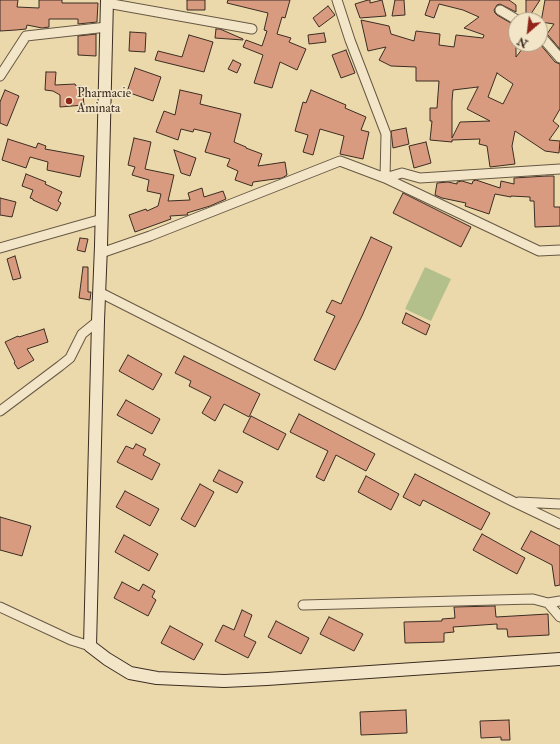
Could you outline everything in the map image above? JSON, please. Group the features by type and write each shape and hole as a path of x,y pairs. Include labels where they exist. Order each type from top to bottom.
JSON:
{"street":[{"path":"337,0 350,40 386,134 385,178"},
{"path":"90,646 107,2 252,29"},
{"path":"500,10 508,15"},
{"path":"0,76 26,36 107,27"},
{"path":"548,44 560,58"},
{"path":"101,253 150,236 340,162 385,178 539,251 560,250"},
{"path":"385,178 402,173 420,178 560,169"},
{"path":"0,248 102,219"},
{"path":"99,292 560,524"},
{"path":"0,410 70,358 82,334 98,321"},
{"path":"514,502 560,504"},
{"path":"303,605 533,599 548,603 560,601"},
{"path":"548,603 560,617"},
{"path":"0,607 71,640 90,646 107,659 130,673 157,678 224,681 560,659"}],"green space":[{"path":"425,267 451,279 431,321 405,309"}],"building":[{"path":"0,0 18,0 17,7 39,8 39,0 62,0 62,3 98,3 97,22 78,24 78,19 49,19 49,27 42,28 27,25 26,29 0,31"},
{"path":"187,0 205,0 205,10 187,10"},
{"path":"228,0 290,0 285,18 282,17 277,34 291,38 289,42 306,49 297,70 280,62 272,88 254,83 263,55 243,47 246,40 262,46 267,31 264,30 268,13 227,3"},
{"path":"370,0 370,3 382,0 386,16 360,18 355,4"},
{"path":"395,0 404,0 405,15 392,16"},
{"path":"430,0 509,0 516,5 516,12 500,4 497,5 494,10 497,15 508,21 508,52 516,52 516,57 520,52 547,52 555,62 560,64 560,109 553,121 559,126 549,140 560,141 559,153 545,151 515,131 512,146 515,164 490,167 487,146 479,144 480,139 452,140 452,142 430,140 432,121 430,121 430,108 437,108 439,81 416,81 416,67 391,66 379,60 386,47 368,51 361,20 389,26 391,34 414,41 416,31 440,34 439,45 454,47 456,35 483,38 484,35 464,28 479,17 463,10 439,4 434,18 425,15","holes":["497,73 513,84 503,104 488,97","478,87 467,109 490,121 460,122 452,138 453,90"]},
{"path":"526,0 540,0 532,12 526,12"},
{"path":"545,0 560,0 560,49 548,35 548,33 554,24 548,23 548,12 543,12"},
{"path":"328,6 335,15 319,27 313,18"},
{"path":"216,29 220,29 243,40 215,38"},
{"path":"130,32 146,33 145,52 129,51"},
{"path":"324,33 326,42 309,44 308,35"},
{"path":"96,34 96,56 78,55 78,36"},
{"path":"189,35 213,42 204,72 155,60 158,51 182,57"},
{"path":"346,50 355,73 341,78 332,55"},
{"path":"233,60 241,64 237,73 228,69"},
{"path":"135,68 161,77 153,101 127,92"},
{"path":"46,72 56,72 55,85 75,84 76,86 82,86 84,105 60,107 60,95 53,91 45,90"},
{"path":"5,90 19,96 7,126 0,123 0,102"},
{"path":"180,90 202,95 200,104 241,114 234,142 262,154 258,166 285,162 287,175 282,178 253,182 252,186 235,180 238,171 227,166 230,159 205,152 211,133 194,129 193,132 181,129 178,140 156,132 164,111 175,115"},
{"path":"311,90 346,105 345,108 366,117 361,130 369,132 363,159 340,154 344,136 320,129 313,155 303,152 308,135 295,131 303,102 306,103"},
{"path":"406,128 409,144 393,148 391,131"},
{"path":"134,138 151,142 145,169 174,175 168,201 190,200 188,193 202,188 204,197 223,191 226,199 187,213 188,215 170,216 171,219 135,232 129,215 146,209 147,211 158,206 161,194 147,191 149,180 132,175 135,167 128,165"},
{"path":"8,139 36,148 38,143 46,146 45,149 84,156 80,177 47,170 48,162 30,157 26,168 2,160"},
{"path":"426,142 431,163 414,168 409,146"},
{"path":"174,150 196,158 190,176 181,173"},
{"path":"26,174 46,182 45,184 62,192 58,201 61,203 57,211 30,198 33,190 22,186"},
{"path":"554,176 554,207 560,207 560,226 535,227 534,201 530,201 530,197 511,197 495,194 489,214 465,206 466,203 435,195 437,183 448,182 457,184 457,182 462,181 472,184 473,181 476,180 500,188 501,181 514,184 514,178"},
{"path":"403,193 471,227 461,247 393,213"},
{"path":"0,198 16,202 12,217 0,215"},
{"path":"371,237 392,247 362,316 335,370 314,360 335,316 326,312 332,300 341,304"},
{"path":"80,238 88,239 85,252 77,250"},
{"path":"15,256 21,278 13,280 7,259"},
{"path":"83,267 88,267 88,292 91,292 90,300 79,298"},
{"path":"406,313 430,325 426,335 402,323"},
{"path":"44,329 48,342 27,349 34,360 18,369 5,342 18,336 19,337"},
{"path":"128,355 162,374 153,390 119,371"},
{"path":"184,356 260,394 249,417 224,404 215,421 202,413 211,397 189,386 191,381 175,373"},
{"path":"126,400 160,419 152,434 117,415"},
{"path":"299,414 375,454 366,471 336,455 324,481 316,477 328,451 290,432"},
{"path":"251,416 286,434 278,450 243,432"},
{"path":"136,444 146,449 143,455 160,464 152,480 117,462 126,446 133,449"},
{"path":"219,470 243,482 237,493 213,481"},
{"path":"415,474 490,513 481,530 423,500 420,506 403,497"},
{"path":"366,476 399,494 391,510 358,492"},
{"path":"200,484 214,492 195,527 181,519"},
{"path":"125,491 159,509 150,526 116,507"},
{"path":"0,517 31,526 22,556 0,550"},
{"path":"531,531 560,546 560,585 555,586 552,565 521,549"},
{"path":"482,534 525,558 517,574 473,550"},
{"path":"124,535 158,554 149,571 115,552"},
{"path":"122,582 139,591 143,584 155,591 152,597 156,600 148,616 114,598"},
{"path":"495,606 496,617 548,614 549,635 508,637 507,629 497,629 497,624 453,627 454,632 444,633 444,642 405,643 404,622 442,621 442,619 455,618 454,607"},
{"path":"242,610 252,615 244,636 256,642 248,658 215,641 223,625 234,630"},
{"path":"329,617 363,634 354,651 320,634"},
{"path":"276,621 309,638 301,654 268,637"},
{"path":"170,626 203,644 194,660 161,643"},
{"path":"406,710 407,733 361,735 360,712"},
{"path":"509,720 510,740 501,740 501,737 481,738 480,721"}],"place":[{"name":"Pharmacie Aminata","path":"69,101"}]}
